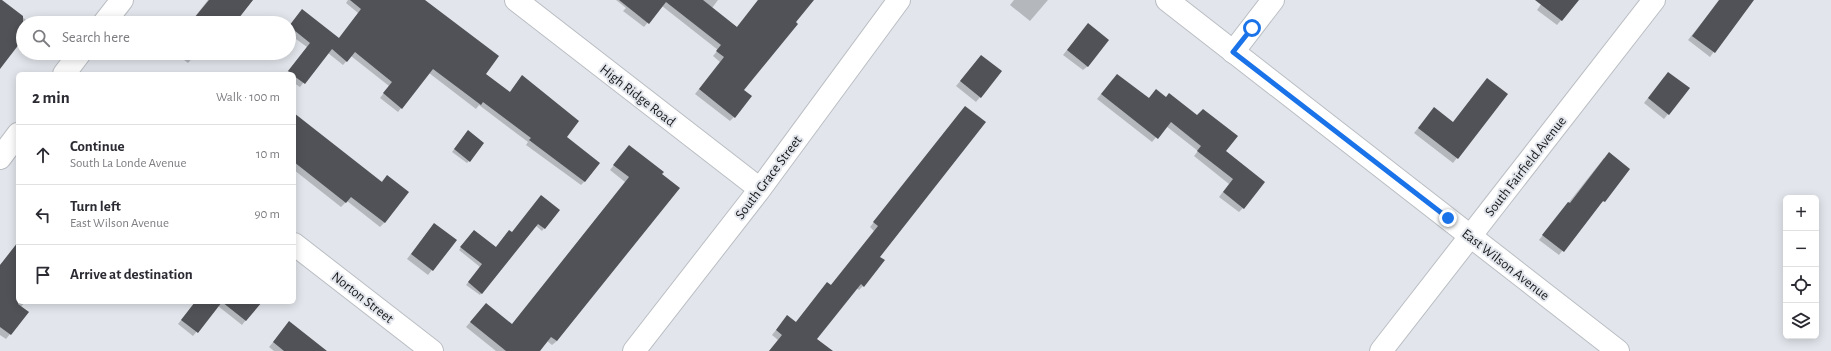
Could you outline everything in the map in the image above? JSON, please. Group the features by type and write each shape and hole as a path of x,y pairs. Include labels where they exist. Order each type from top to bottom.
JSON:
{"street":[{"path":"109,16 122,0"},
{"name":"High Ridge Road","path":"516,0 760,189"},
{"name":"South Grace Street","path":"634,351 760,189 899,0"},
{"name":"East Wilson Avenue","path":"1167,0 1618,351"},
{"path":"1233,52 1273,0"},
{"name":"South Fairfield Avenue","path":"1381,351 1654,0"},
{"path":"0,158 16,137"},
{"name":"Norton Street","path":"296,246 432,351"}],"building":[{"path":"0,0 2,0 23,16 16,16 16,48 0,69"},
{"path":"209,0 253,0 240,16 196,16"},
{"path":"350,0 425,0 499,56 486,74 510,92 522,75 579,121 567,137 600,163 585,182 529,140 531,138 483,102 481,105 433,69 402,109 383,93 392,82 355,52 347,62 332,49 305,84 296,77 296,72 288,71 310,43 296,32 296,17 302,9 339,38 361,9"},
{"path":"619,0 703,0 737,27 758,0 814,0 796,22 798,24 744,90 752,96 735,118 699,89 724,57 716,51 721,45 666,2 649,24"},
{"path":"1535,0 1579,0 1562,21"},
{"path":"1719,0 1754,0 1715,53 1692,36"},
{"path":"1088,23 1109,40 1088,67 1067,50"},
{"path":"981,55 1002,71 981,98 960,81"},
{"path":"1668,72 1690,88 1669,115 1648,98"},
{"path":"1117,74 1149,98 1156,89 1166,97 1169,93 1197,115 1203,109 1238,136 1226,151 1265,182 1244,209 1223,192 1233,179 1197,151 1201,146 1171,122 1158,139 1101,94"},
{"path":"1487,78 1508,94 1458,159 1418,128 1434,107 1453,122"},
{"path":"965,106 986,122 880,257 885,260 864,287 861,284 817,339 833,351 769,351 782,335 776,330 787,315 796,322 827,282 831,285 878,226 873,222"},
{"path":"296,115 382,182 387,175 409,192 385,223 351,197 346,203 296,164"},
{"path":"468,130 484,143 470,162 454,149"},
{"path":"629,145 664,172 662,174 680,188 557,341 551,337 540,351 506,351 470,322 486,303 512,324 629,177 613,165"},
{"path":"1609,152 1630,169 1605,202 1603,201 1564,252 1542,235 1568,202 1570,203"},
{"path":"541,195 560,210 545,229 538,224 482,294 468,282 482,264 460,247 474,230 496,247 509,230 512,232"},
{"path":"434,223 457,240 433,271 411,254"},
{"path":"16,245 16,304 29,312 11,335 0,327 0,265"},
{"path":"193,304 220,304 198,333 181,320"},
{"path":"225,304 260,304 246,321"},
{"path":"289,321 327,351 284,351 273,342"}],"route":[{"path":"1252,28 1233,52 1448,218"}]}
